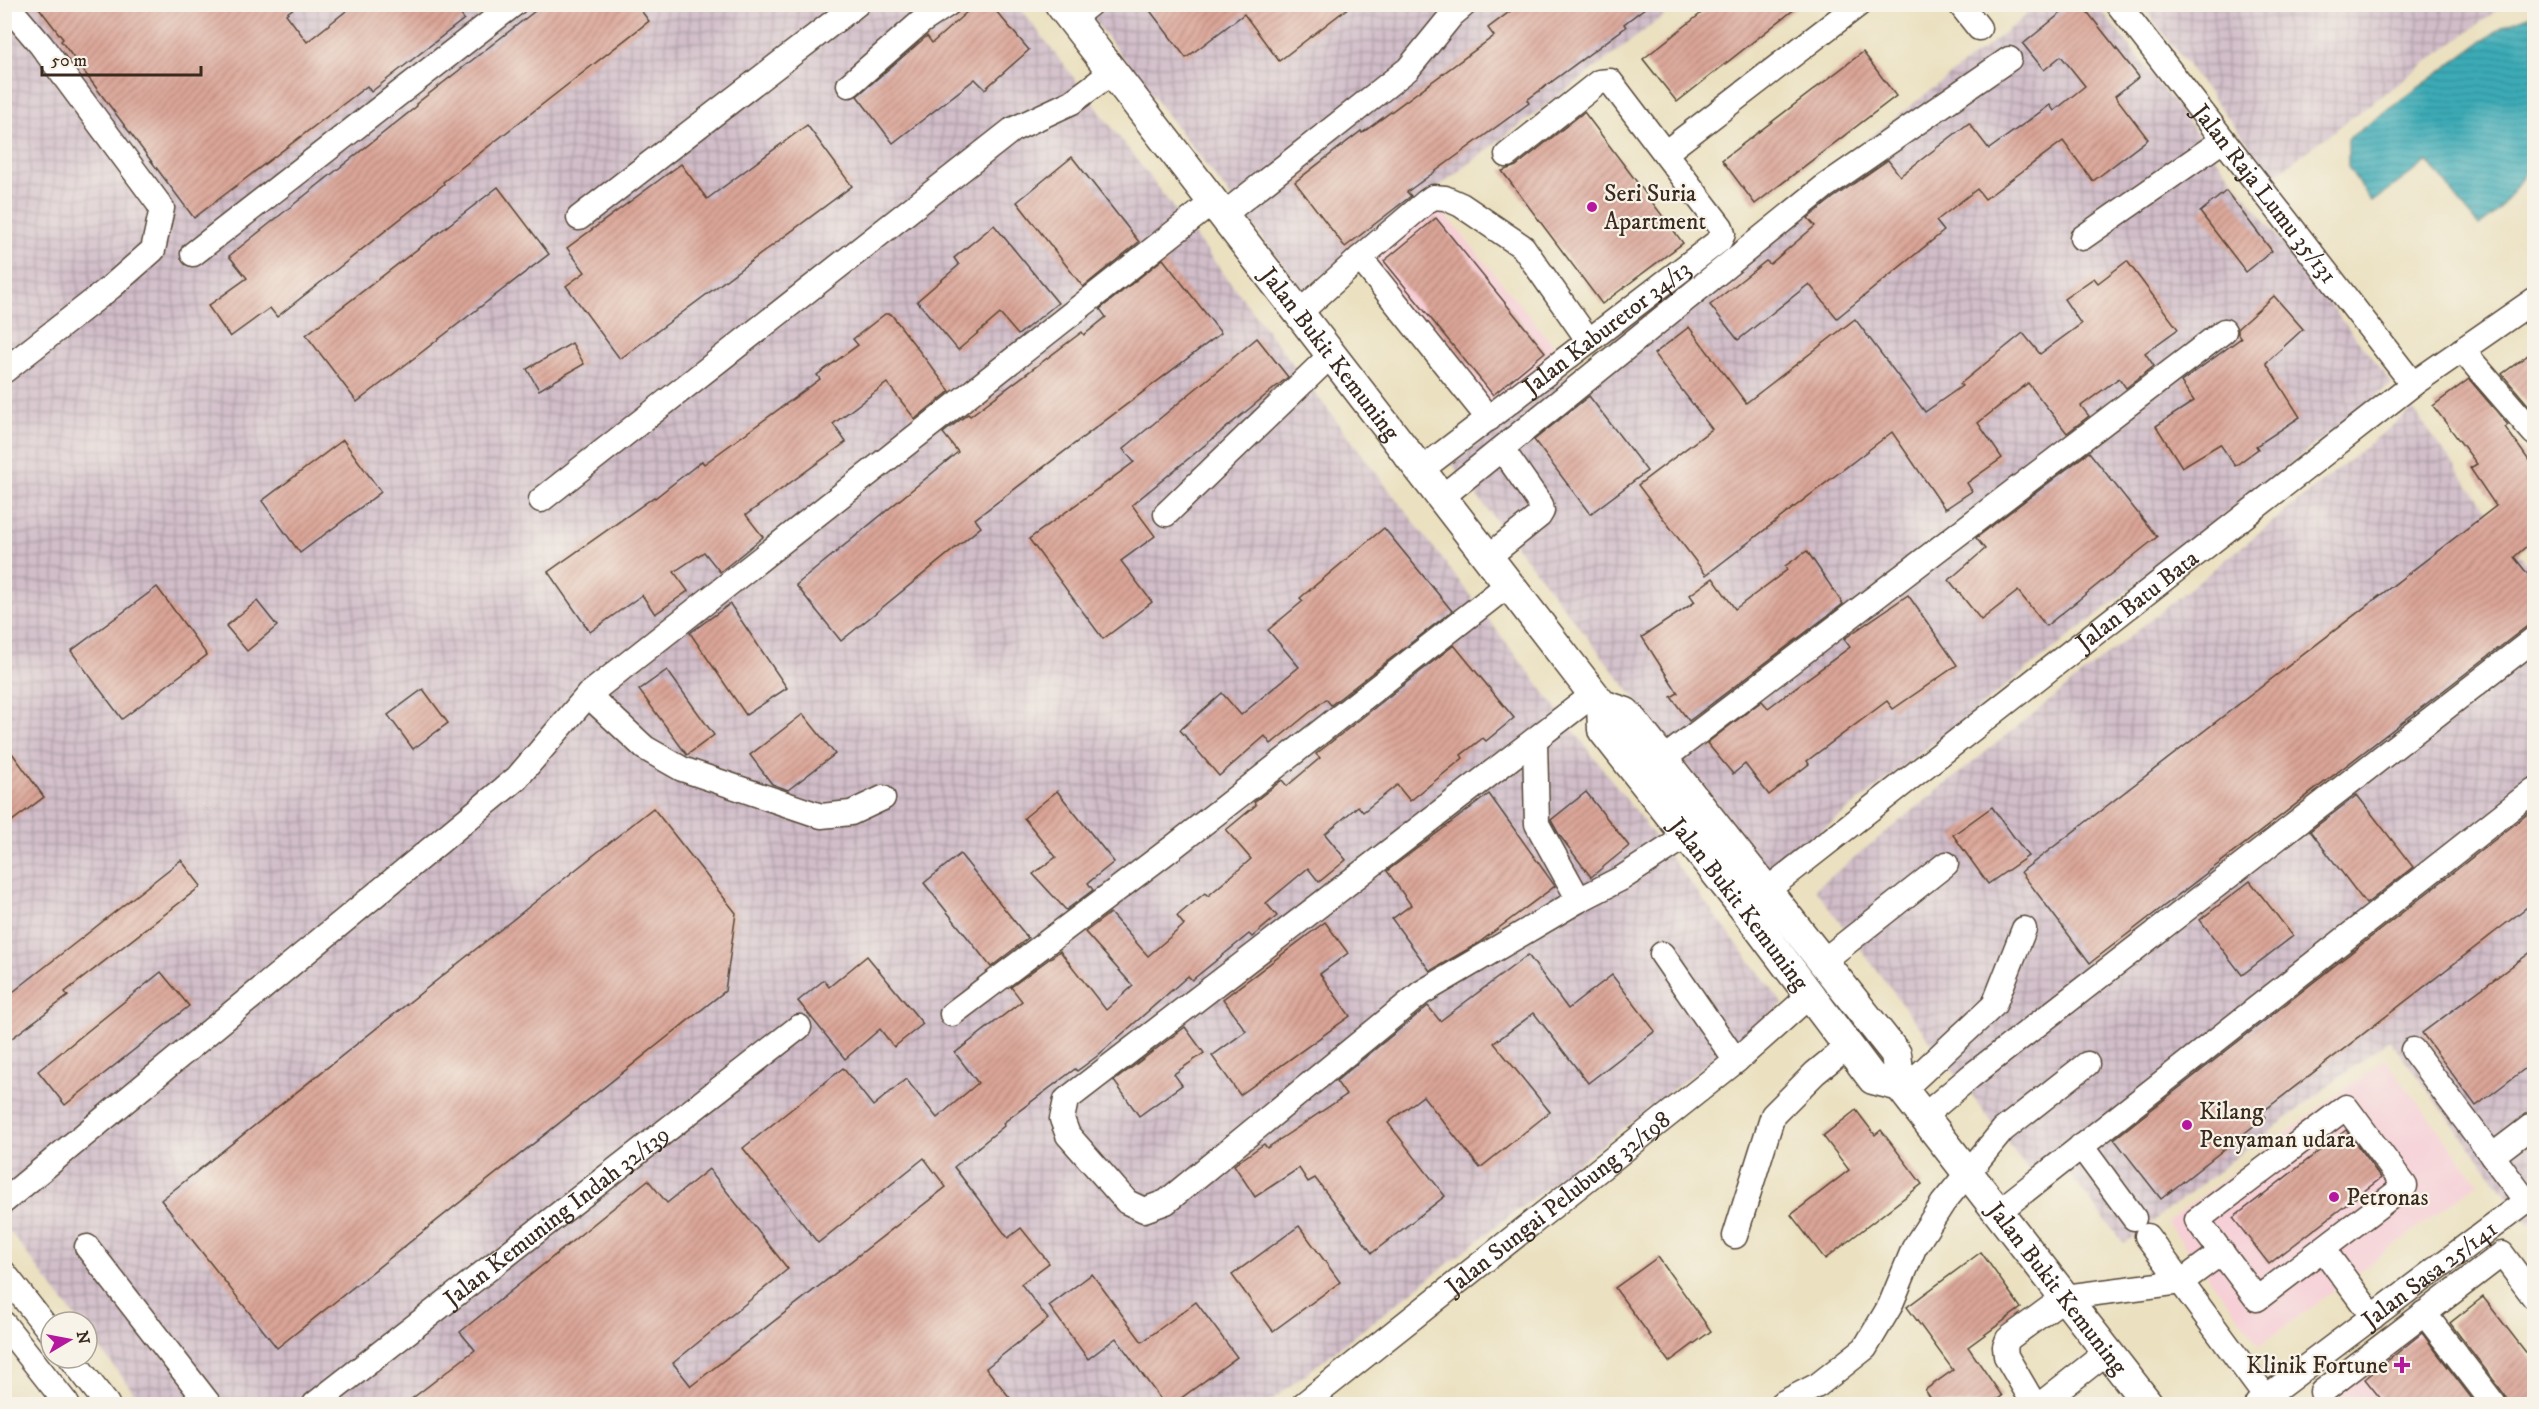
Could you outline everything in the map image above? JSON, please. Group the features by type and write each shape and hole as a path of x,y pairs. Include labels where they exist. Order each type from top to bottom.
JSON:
{"main road":[{"name":"Jalan Bukit Kemuning","path":"1074,9 1112,72 1598,699 1626,713 1662,760 1754,900 1809,996 1873,1079 1901,1088"},
{"name":"Jalan Bukit Kemuning","path":"1598,699 1603,730 1685,837 1822,962 1896,1054 1901,1088 2148,1404"}],"street":[{"path":"4,371 111,287 153,250 162,208 41,45 6,4"},
{"path":"193,254 514,4"},
{"path":"579,218 857,4"},
{"path":"849,85 921,22 948,4"},
{"path":"4,1201 517,778 588,695 1218,208 1408,69 1452,15 1465,4"},
{"path":"1665,153 1859,4"},
{"path":"1960,4 1979,28"},
{"name":"Jalan Raja Lumu 35/131","path":"2118,4 2413,384"},
{"path":"1442,497 1824,188 2009,59"},
{"path":"541,500 1012,130 1072,102 1112,72"},
{"name":"Jalan Kaburetor 34/13","path":"1421,470 1720,240 1724,234 1610,81 1599,82 1508,154"},
{"path":"2082,238 2223,140"},
{"path":"1299,314 1426,202 1433,197 1445,198 1461,205 1523,247 1589,341"},
{"path":"1360,258 1489,419"},
{"name":"Jalan Batu Bata","path":"1754,900 2413,384 2535,300"},
{"path":"1662,760 2224,331"},
{"path":"2463,350 2535,433"},
{"path":"1166,514 1331,354"},
{"path":"1488,557 1539,516 1542,511 1541,505 1502,449"},
{"path":"952,1014 1172,848 1509,584"},
{"path":"1924,1116 1980,1069 2535,639"},
{"path":"588,695 645,748 682,769 821,816 851,813 883,798"},
{"path":"1598,699 1535,741 1066,1100 1062,1119 1068,1135 1126,1202 1144,1210 1166,1202 1421,993 1579,900 1622,878 1685,837"},
{"path":"1535,741 1537,824 1579,900"},
{"path":"1998,1212 2535,790"},
{"path":"1822,962 1946,864"},
{"path":"1901,1088 1994,1005 2024,929"},
{"path":"1662,954 1736,1061"},
{"name":"Jalan Sungai Pelubung 32/198","path":"1304,1404 1736,1061 1809,996"},
{"name":"Jalan Kemuning Indah 32/139","path":"315,1404 799,1027"},
{"path":"1735,1236 1773,1115 1815,1072 1848,1046"},
{"path":"2413,1050 2492,1156 2535,1124"},
{"path":"1781,1404 1818,1385 1865,1348 1890,1306 1914,1248 1943,1203 2003,1130 2087,1064"},
{"path":"2346,1107 2405,1186 2323,1249 2257,1299 2197,1220 2346,1107"},
{"path":"2081,1146 2181,1282 2265,1402"},
{"name":"Jalan Sasa 25/141","path":"2265,1402 2304,1369 2526,1201 2492,1156"},
{"path":"87,1247 209,1404"},
{"path":"2323,1249 2373,1317"},
{"path":"2034,1404 2006,1356 2005,1347 2008,1339 2065,1297 2181,1282 2222,1252"},
{"path":"2304,1369 2326,1398 2424,1313 2502,1254 2535,1297"},
{"path":"4,1273 39,1318"},
{"path":"2424,1313 2494,1404"},
{"path":"4,1324 68,1404"},
{"path":"2041,1404 2107,1352"},
{"path":"80,1370 107,1404"}],"shaded area":[{"path":"5,5 1018,5 1783,1004 1267,1404 143,1404 99,1347 99,1310 70,1310 5,1225"},
{"path":"1082,5 1678,5 1303,290"},
{"path":"2019,5 2097,5 2392,384 1770,871 1452,464 2027,15"},
{"path":"2141,5 2504,5 2273,176"},
{"path":"1436,203 1561,355 1488,410 1367,260"},
{"path":"2413,409 2534,575 2534,1220 2529,1224 2389,1039 2124,1244 2053,1153 2029,1171 1815,889"},
{"path":"2385,1059 2478,1183 2260,1345 2167,1222"},
{"path":"2424,1322 2487,1404 2340,1404 2331,1392"}],"water":[{"path":"2534,14 2534,161 2498,211 2479,226 2428,161 2372,202 2348,167 2348,139 2505,25"}],"building":[{"path":"36,4 299,4 286,14 307,42 355,4 453,4 464,19 371,92 367,86 194,218 61,41 63,39"},
{"path":"544,4 636,4 649,21 443,182 444,184 277,317 270,308 230,337 208,306 247,278 229,256 417,106 416,104"},
{"path":"976,4 990,4 1029,50 985,89 975,79 893,143 857,96 927,36 932,43"},
{"path":"1145,4 1353,4 1279,61 1244,14 1186,58"},
{"path":"1520,4 1650,4 1624,24 1626,27 1527,100 1529,103 1407,192 1411,196 1345,247 1295,182 1361,131 1362,133 1494,36 1488,28"},
{"path":"1713,4 1801,4 1677,102 1643,59"},
{"path":"2072,4 2081,4 2139,77 2115,96 2148,139 2093,181 2063,141 1985,199 1977,189 1936,221 1944,231 1837,318 1809,284 1738,340 1710,305 1766,261 1770,264 1815,226 1808,218 1833,198 1888,160 1900,176 1969,123 1989,149 2050,105 2054,111 2085,86 2061,56 2044,70 2023,44"},
{"path":"1863,52 1896,96 1755,204 1722,160"},
{"name":"Seri Suria Apartment","path":"1584,112 1683,243 1602,304 1502,171 1516,166"},
{"path":"807,125 852,186 620,359 566,286 585,272 567,248 681,164 707,199"},
{"path":"1072,157 1139,242 1083,287 1017,202"},
{"path":"498,187 549,254 357,402 306,335"},
{"path":"2226,191 2272,251 2246,272 2200,212"},
{"path":"1436,218 1545,352 1493,395 1384,261"},
{"path":"994,225 1058,303 1018,335 1000,314 958,350 917,301 959,265 954,258"},
{"path":"1163,259 1221,333 975,519 981,527 841,641 796,585 958,452 943,433 968,414 970,416 1082,332 1084,335 1106,317 1100,309"},
{"path":"2127,261 2178,329 2145,353 2154,366 2126,388 2119,378 2081,406 2089,416 2067,433 2028,383 1978,423 2002,458 1967,483 1972,491 1945,509 1892,432 1706,575 1638,485 1712,429 1654,354 1689,327 1746,403 1855,319 1925,412 1962,386 1960,384 2023,333 2040,354 2081,324 2064,299 2094,278 2098,283"},
{"path":"2274,296 2303,329 2266,363 2300,417 2256,446 2258,449 2235,466 2220,444 2182,467 2156,426 2194,401 2181,382 2241,338 2238,328"},
{"path":"885,314 891,314 950,391 915,419 887,383 833,424 846,442 746,515 763,537 720,572 704,552 674,572 688,591 655,614 642,595 590,632 548,572 655,498 702,461 704,464 820,379 817,375 858,345 853,339"},
{"path":"1257,338 1288,377 1132,505 1155,536 1121,561 1152,602 1103,639 1029,539 1134,462 1123,449"},
{"path":"572,343 584,364 539,390 527,369"},
{"path":"2535,350 2535,403 2530,407 2502,374"},
{"path":"2469,379 2508,425 2505,427 2535,469 2535,539 2514,557 2535,583 2535,620 2090,963 2021,872 2496,506 2470,468 2477,464 2433,406"},
{"path":"1589,396 1647,471 1590,514 1534,440"},
{"path":"343,440 381,492 300,553 262,501"},
{"path":"2089,452 2157,537 2046,626 2018,591 1981,620 1949,580 1985,549 1976,538"},
{"path":"1384,528 1452,611 1331,705 1326,699 1271,744 1265,736 1219,776 1180,730 1222,693 1241,715 1299,667 1268,630 1303,601 1300,598"},
{"path":"1807,551 1843,604 1689,721 1671,697 1678,693 1642,637 1695,602 1690,595 1713,578 1735,609 1787,570 1785,566"},
{"path":"157,587 207,655 122,719 71,651"},
{"path":"1908,595 1957,665 1893,709 1887,701 1807,761 1809,764 1769,795 1745,764 1733,774 1707,743 1762,701 1768,708 1850,647 1844,639"},
{"path":"257,601 277,626 247,651 226,626"},
{"path":"730,604 787,688 746,715 690,633"},
{"path":"1454,645 1514,718 1486,741 1483,738 1461,755 1463,758 1410,801 1397,785 1363,812 1358,806 1325,834 1346,860 1319,882 1308,868 1266,903 1277,916 1252,937 1249,934 1192,980 1188,976 1096,1057 1077,1071 1075,1069 1003,1123 1004,1126 954,1167 1008,1238 1021,1228 1049,1263 1021,1284 1048,1319 986,1368 1015,1404 405,1404 475,1350 460,1332 648,1180 667,1203 709,1169 788,1269 673,1363 691,1386 946,1187 924,1158 818,1243 743,1148 843,1068 873,1106 906,1079 937,1118 978,1083 955,1053 1022,1001 1011,987 1060,951 1106,1010 1133,986 1085,932 1110,913 1148,956 1184,925 1177,916 1205,893 1208,896 1251,859 1226,830 1256,805 1254,802 1282,780 1287,786 1320,758 1316,754"},
{"path":"667,670 714,735 687,755 639,690"},
{"path":"423,689 448,723 413,749 388,715"},
{"path":"803,714 835,754 788,790 772,784 750,755"},
{"path":"4,742 44,797 4,827"},
{"path":"1057,791 1114,862 1088,883 1093,890 1066,910 1033,874 1056,857 1024,818"},
{"path":"1586,792 1629,846 1591,877 1560,836 1551,820"},
{"path":"1489,794 1555,886 1477,944 1430,971 1392,919 1411,905 1387,871"},
{"path":"2357,795 2413,867 2366,904 2310,831"},
{"path":"1992,807 2028,856 1988,884 1953,835"},
{"path":"653,808 736,913 725,991 277,1348 161,1200"},
{"path":"2535,808 2535,901 2261,1113 2265,1117 2161,1199 2114,1139"},
{"path":"960,854 1028,938 991,967 924,883"},
{"path":"181,860 201,886 65,992 68,996 4,1044 4,999"},
{"path":"2250,881 2293,936 2242,975 2200,920"},
{"path":"1325,922 1348,953 1320,974 1350,1016 1240,1095 1212,1056 1246,1031 1223,999"},
{"path":"2535,949 2535,1061 2476,1106 2422,1033"},
{"path":"1528,955 1568,1009 1612,975 1655,1031 1588,1083 1534,1013 1494,1043 1550,1112 1480,1168 1423,1096 1388,1123 1445,1196 1372,1253 1315,1178 1308,1182 1299,1168 1255,1197 1234,1165 1264,1144 1267,1148 1346,1095 1336,1081 1428,1006 1440,1021"},
{"path":"867,956 923,1024 894,1047 880,1029 845,1059 798,1001 824,980 829,987"},
{"path":"161,972 189,1006 65,1105 38,1071"},
{"path":"1185,1027 1204,1053 1174,1074 1182,1085 1139,1116 1114,1081"},
{"path":"1856,1110 1875,1135 1881,1130 1922,1184 1825,1259 1791,1215 1849,1170 1823,1136"},
{"path":"2346,1130 2381,1178 2269,1264 2233,1218"},
{"path":"1299,1226 1340,1282 1273,1331 1232,1275"},
{"path":"1981,1252 2021,1308 1968,1347 2002,1396 1990,1404 1935,1404 1925,1390 1953,1370 1907,1307"},
{"path":"1658,1257 1711,1331 1669,1362 1615,1288"},
{"path":"1092,1274 1142,1342 1196,1302 1237,1357 1173,1404 1164,1404 1116,1338 1088,1359 1049,1306"},
{"path":"2483,1297 2535,1364 2535,1404 2508,1404 2505,1395 2450,1323"},
{"path":"2422,1333 2476,1404 2385,1404 2365,1379"}],"place":[{"name":"Seri Suria Apartment","path":"1592,207"},
{"name":"Kilang Penyaman udara","path":"2187,1125"},
{"name":"Petronas","path":"2334,1197"},
{"name":"Klinik Fortune","path":"2402,1365"}]}
